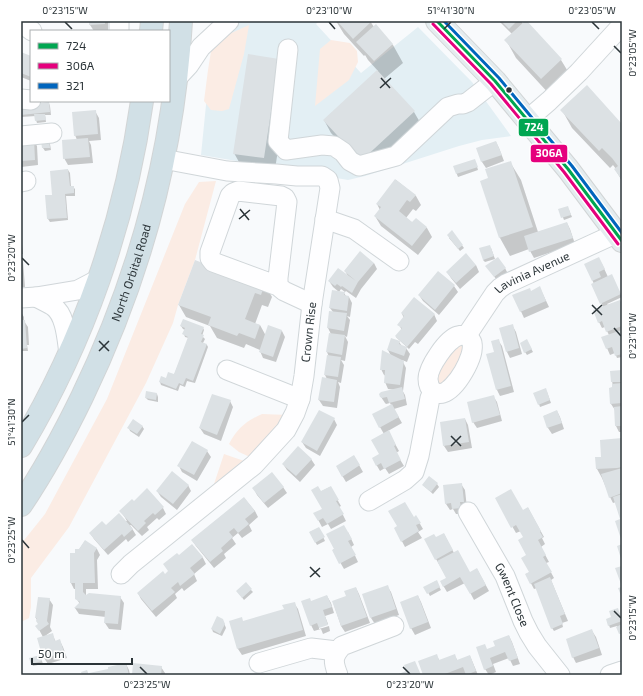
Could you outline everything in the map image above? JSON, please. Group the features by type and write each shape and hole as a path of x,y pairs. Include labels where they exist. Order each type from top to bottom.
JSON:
{"highway":[{"name":"North Orbital Road","path":"21,505 56,449 74,415 114,325 134,271 150,216 163,159 176,79 177,33"},
{"path":"21,446 34,425 69,354 99,279 120,209 134,149 142,102"}],"main road":[{"path":"437,21 495,81 568,169 619,237"}],"street":[{"path":"176,79 201,47 230,21"},
{"path":"21,23 31,30"},
{"path":"527,120 579,72 622,25"},
{"path":"288,49 278,141 286,150 322,145 334,146 343,152 350,161 359,166 396,156 448,107 468,102 495,81"},
{"path":"21,136 52,133"},
{"name":"Crown Rise","path":"120,574 254,465 286,430 295,413 300,399 312,304 330,188 328,180 322,176 297,176 227,171 163,159"},
{"path":"271,195 276,174"},
{"path":"278,286 287,202 285,198 281,196 238,191 233,192 230,196 210,252 210,258 213,262 278,286 284,291 312,304"},
{"path":"325,219 354,229 399,261"},
{"name":"Lavinia Avenue","path":"467,335 495,293 506,284 619,237"},
{"path":"28,298 78,290 99,279"},
{"path":"28,298 55,307 62,318 66,329 69,354"},
{"path":"467,335 472,342 472,355 465,370 450,390 442,394 434,393 430,388 428,379 430,368 446,344 458,336 467,335"},
{"path":"227,370 300,399"},
{"path":"368,499 405,480 414,472 419,456 430,398 434,393"},
{"name":"Gwent Close","path":"468,512 505,576 529,633 537,646 560,675"},
{"path":"338,675 334,659 337,651 342,646 394,626"},
{"path":"259,663 311,648 337,651"},
{"path":"610,675 622,671"}],"shaded area":[{"path":"212,21 319,21 316,24 361,73 418,27 472,82 511,136 482,140 459,146 348,180 201,155 212,45"},
{"path":"249,25 244,54 229,109 222,111 211,110 204,101 212,45 227,35"},
{"path":"331,40 350,43 357,51 358,62 349,80 315,106 320,49"},
{"path":"216,181 195,260 178,305 173,323 146,383 69,527 31,578 31,607 29,618 21,622 21,544 45,514 107,399 185,204 199,182"},
{"path":"458,341 467,348 446,386 438,388 436,365"},
{"path":"262,414 288,415 252,458 239,452 229,444 242,426"},
{"path":"224,454 247,462 217,486 214,484"}],"building":[{"path":"89,21 105,21 105,24 89,25"},
{"path":"337,21 372,21 353,39"},
{"path":"501,21 517,21 509,29"},
{"path":"525,21 527,21 562,59 541,79 504,40"},
{"path":"376,24 393,44 374,61 356,42"},
{"path":"21,52 30,56 30,77 21,73"},
{"path":"248,54 279,59 264,158 233,154"},
{"path":"377,70 415,111 361,161 323,120"},
{"path":"587,85 622,124 622,180 614,169 618,166 612,158 602,148 599,151 560,110"},
{"path":"49,102 50,112 21,115 21,105"},
{"path":"96,110 98,134 74,136 72,112"},
{"path":"34,114 45,114 46,120 35,121"},
{"path":"88,138 90,157 63,159 62,140"},
{"path":"34,139 35,160 21,161 21,140"},
{"path":"49,140 50,148 42,148 41,141"},
{"path":"496,141 502,155 481,162 476,148"},
{"path":"475,159 478,167 456,174 453,166"},
{"path":"511,161 533,227 499,238 480,181 488,178 485,169"},
{"path":"68,169 70,186 74,186 74,193 65,194 67,218 47,219 45,195 52,195 50,171"},
{"path":"395,179 416,195 410,202 407,200 399,211 412,222 416,218 427,227 412,246 374,216 381,207 376,204"},
{"path":"568,206 571,215 561,218 558,209"},
{"path":"567,222 573,238 529,252 524,236"},
{"path":"452,230 463,245 458,249 447,235"},
{"path":"490,245 494,256 483,260 479,248"},
{"path":"360,251 374,263 358,282 352,293 342,286 341,287 337,284 335,286 328,281 338,268 356,281 344,271"},
{"path":"466,253 476,265 456,283 446,272"},
{"path":"498,257 506,268 494,277 485,266"},
{"path":"599,257 605,269 599,272 601,277 592,281 584,264"},
{"path":"195,260 226,272 265,283 261,295 255,293 245,319 260,325 255,339 239,333 237,336 208,325 211,317 178,305"},
{"path":"438,271 455,285 435,310 418,295"},
{"path":"612,274 621,294 600,304 591,284"},
{"path":"540,286 546,301 520,312 512,295 530,288 531,291"},
{"path":"332,290 345,292 344,295 349,296 347,311 329,308"},
{"path":"414,297 435,314 407,347 395,336 402,328 397,325 404,316 401,313"},
{"path":"620,300 622,305 622,326 606,332 602,321 598,323 593,310"},
{"path":"329,311 347,313 344,331 327,328"},
{"path":"183,319 204,327 201,334 204,335 201,342 207,344 193,381 186,378 183,385 179,383 176,389 159,382 161,376 166,378 168,372 174,374 188,337 182,334 185,328 180,326"},
{"path":"21,320 25,320 27,348 21,349"},
{"path":"513,324 519,348 506,352 499,328"},
{"path":"268,325 282,330 273,357 259,352"},
{"path":"622,330 622,354 615,356 612,347 606,349 601,337"},
{"path":"329,333 345,335 342,355 326,352"},
{"path":"391,338 400,341 399,344 407,347 404,356 387,350"},
{"path":"499,339 511,386 496,390 486,354 494,352 491,341"},
{"path":"527,339 532,349 524,353 520,343"},
{"path":"382,350 404,361 400,385 384,383 385,370 380,370"},
{"path":"327,355 341,357 338,377 324,375"},
{"path":"622,370 622,382 611,382 610,371"},
{"path":"322,377 337,380 334,402 318,400"},
{"path":"622,383 622,403 610,404 609,388 612,387 612,384"},
{"path":"402,387 405,399 389,403 387,397 380,397 379,394 381,392"},
{"path":"546,388 550,400 538,405 533,393"},
{"path":"146,391 157,393 156,400 145,398"},
{"path":"212,394 231,400 217,435 199,428"},
{"path":"494,395 500,415 472,423 467,402"},
{"path":"392,404 399,417 379,428 372,414"},
{"path":"622,406 622,426 615,426 614,407"},
{"path":"319,410 335,418 317,451 301,442"},
{"path":"557,410 562,423 547,428 543,416"},
{"path":"465,418 469,442 443,446 440,422"},
{"path":"133,419 143,426 137,434 127,428"},
{"path":"389,430 396,445 394,446 401,460 384,469 381,463 376,466 372,458 379,454 371,440"},
{"path":"622,438 622,467 596,469 595,457 601,457 600,440"},
{"path":"192,441 208,450 194,475 177,466"},
{"path":"298,446 312,459 296,476 282,464"},
{"path":"354,455 360,465 342,477 336,466"},
{"path":"622,468 622,493 609,498 601,474"},
{"path":"172,471 189,485 173,504 156,491"},
{"path":"272,472 284,487 264,503 252,488"},
{"path":"429,476 438,483 431,492 422,485"},
{"path":"462,483 464,502 460,502 461,508 452,509 451,503 445,504 443,485"},
{"path":"318,486 321,491 331,486 339,500 336,501 344,514 327,524 323,518 318,521 313,513 322,509 311,490"},
{"path":"147,488 164,507 155,515 153,513 144,521 146,523 138,531 119,511 132,499 134,501"},
{"path":"511,489 523,510 528,507 541,531 540,532 543,537 538,540 546,555 543,557 552,572 530,584 525,574 529,572 521,558 526,555 518,540 523,537 516,525 511,528 495,498"},
{"path":"622,494 622,542 615,521 620,519 613,497"},
{"path":"244,497 255,511 245,519 249,524 238,533 234,528 229,532 233,537 221,548 223,551 210,562 191,540"},
{"path":"405,502 414,517 416,515 421,523 416,525 419,531 401,542 394,528 397,526 388,511"},
{"path":"119,513 133,529 124,537 122,534 104,550 89,533 102,521 106,525"},
{"path":"344,525 352,539 348,541 356,555 339,564 332,550 334,549 326,534"},
{"path":"319,527 325,537 315,543 309,532"},
{"path":"444,533 453,550 435,560 424,539 434,534 436,537"},
{"path":"85,540 97,548 94,553 95,583 83,583 83,592 86,595 89,593 121,596 118,624 104,623 105,611 74,608 80,602 75,599 75,583 70,583 70,553 75,553 75,549 79,549"},
{"path":"192,544 203,557 190,568 195,574 180,586 178,582 171,588 175,592 152,611 137,593 163,571 165,574 168,571 163,564 177,553 179,555"},
{"path":"622,544 622,562 617,546"},
{"path":"458,550 470,572 477,568 486,585 470,594 460,577 443,587 440,581 446,578 437,561"},
{"path":"622,566 622,584 621,584 615,568"},
{"path":"550,577 565,614 560,616 563,624 551,629 534,584"},
{"path":"437,580 440,587 427,594 423,587"},
{"path":"246,582 252,589 242,598 236,591"},
{"path":"388,585 396,609 370,618 362,594"},
{"path":"356,587 367,617 341,626 332,601 346,596 344,591"},
{"path":"622,587 622,598 618,588"},
{"path":"327,595 332,607 323,610 328,625 319,628 317,623 310,626 301,601 310,598 311,601"},
{"path":"418,595 428,622 410,629 400,602"},
{"path":"38,597 50,598 47,621 49,624 39,631 35,626 38,624 36,621 37,618 35,618"},
{"path":"295,602 303,630 237,649 229,621 242,617 243,621 284,609 282,605"},
{"path":"618,608 622,621 608,626 606,619 611,617 609,611"},
{"path":"217,616 223,619 225,624 220,634 211,629"},
{"path":"622,624 622,633 619,634 616,627"},
{"path":"592,629 599,648 572,658 566,639"},
{"path":"53,633 55,641 60,639 64,652 43,659 37,638"},
{"path":"509,635 518,658 509,661 505,652 490,658 493,666 484,670 476,647 485,644 487,649 495,646 493,641"},
{"path":"437,654 439,660 455,654 457,660 470,655 476,671 466,675 463,667 445,675 423,675 418,661"},
{"path":"40,655 42,661 31,664 29,658"},
{"path":"415,661 421,675 396,675 406,671 404,665"},
{"path":"126,663 129,675 90,675 89,673 108,669 108,667"},
{"path":"133,663 162,666 161,675 132,675"},
{"path":"87,670 89,675 82,675 81,672"}],"transit line":[{"name":"724","path":"437,21 495,81 568,169 622,241"},
{"name":"321","path":"444,21 499,78 572,166 622,233"},
{"name":"306A","path":"433,24 491,84 564,172 618,244"}]}
